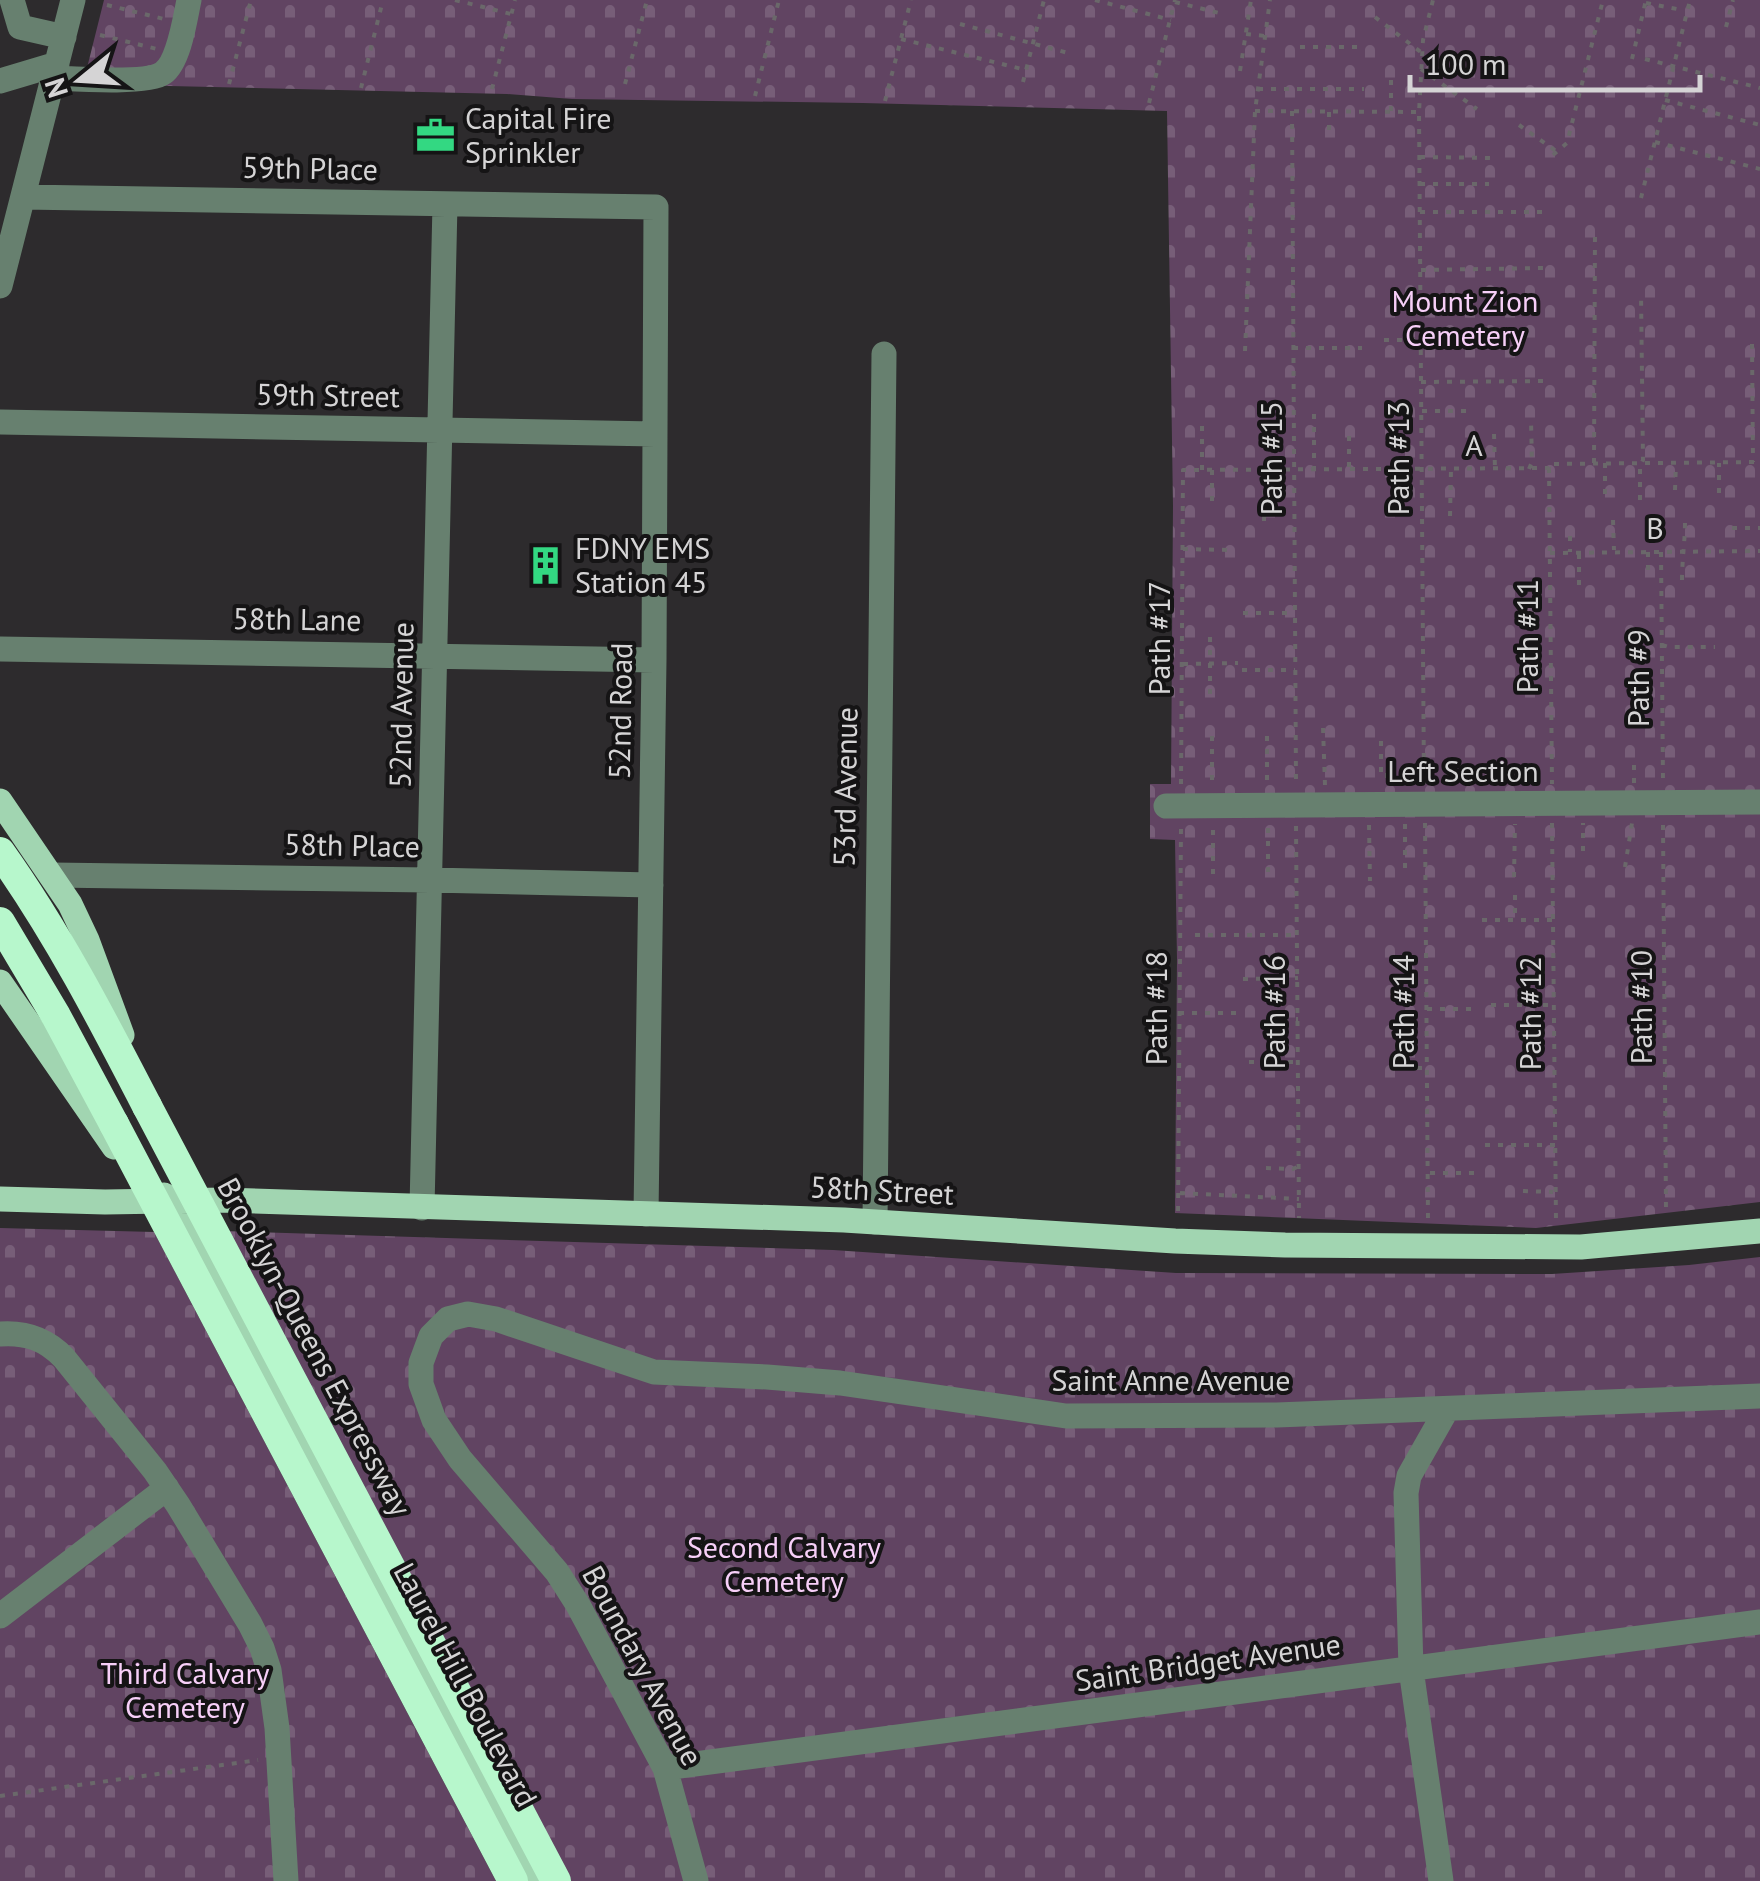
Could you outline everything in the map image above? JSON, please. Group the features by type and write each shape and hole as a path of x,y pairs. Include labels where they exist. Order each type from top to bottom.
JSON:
{"highway":[{"name":"Brooklyn-Queens Expressway","path":"0,852 83,985 556,1881"},
{"path":"0,922 114,1124 514,1881"}],"main road":[{"name":"Laurel Hill Boulevard","path":"0,801 70,904 87,940 173,1172 173,1201"},
{"name":"Laurel Hill Boulevard","path":"0,982 128,1168 173,1201 532,1881"},
{"name":"58th Street","path":"0,1199 224,1200 875,1222 1285,1245 1581,1248 1760,1231"}],"street":[{"path":"12,0 20,27 64,36"},
{"path":"0,286 73,0"},
{"path":"0,81 55,71 146,79 164,73 176,54 186,12"},
{"name":"59th Place","path":"23,197 656,208"},
{"name":"52nd Avenue","path":"422,1208 445,204"},
{"name":"52nd Road","path":"646,1214 656,208"},
{"name":"53rd Avenue","path":"875,1222 884,354"},
{"name":"59th Street","path":"0,422 655,434"},
{"name":"58th Lane","path":"0,649 654,660"},
{"name":"Left Section","path":"1174,806 1760,802"},
{"name":"58th Place","path":"52,876 651,886"},
{"name":"Saint Anne Avenue","path":"426,1344 442,1322 454,1316 476,1314 654,1372 840,1383 1090,1418 1760,1396"},
{"path":"0,1334 30,1336 59,1352 167,1488 204,1544 262,1648 272,1690 280,1757 286,1881"},
{"name":"Boundary Avenue","path":"426,1344 421,1384 434,1420 469,1472 571,1592 665,1768 696,1881"},
{"path":"1441,1881 1411,1669 1406,1488 1447,1409"},
{"path":"0,1616 167,1488"},
{"name":"Saint Bridget Avenue","path":"665,1768 1760,1622"}],"path":[{"path":"229,84 250,0"},
{"path":"360,88 383,0"},
{"path":"455,0 511,14"},
{"path":"492,89 515,0"},
{"path":"625,84 647,0"},
{"path":"754,96 779,0"},
{"path":"886,100 911,0"},
{"path":"1023,82 1044,0"},
{"path":"1095,0 1170,20"},
{"path":"1240,71 1250,0"},
{"path":"1244,351 1255,111 1270,0"},
{"name":"Path #13","path":"1396,805 1422,469 1421,69 1433,0"},
{"path":"1519,125 1555,153 1568,143 1604,0"},
{"path":"1641,198 1690,0"},
{"path":"1726,27 1733,0"},
{"path":"1149,103 1175,1 1223,14"},
{"path":"1632,59 1646,2 1677,9"},
{"path":"107,5 186,12"},
{"path":"1376,17 1422,52"},
{"path":"960,24 1072,54"},
{"path":"1246,34 1265,36"},
{"path":"100,35 176,54"},
{"path":"902,38 1026,70"},
{"path":"1300,47 1363,47"},
{"path":"1645,59 1760,88"},
{"path":"1421,69 1476,109"},
{"path":"1390,112 1392,76"},
{"path":"1258,89 1364,89"},
{"path":"1665,100 1760,125"},
{"path":"1255,111 1420,112"},
{"name":"Path #15","path":"1292,111 1296,805"},
{"path":"1329,112 1329,136"},
{"path":"1655,142 1760,169"},
{"path":"1420,156 1491,158"},
{"path":"1420,184 1489,184"},
{"path":"1420,212 1543,212"},
{"path":"1594,463 1595,231"},
{"path":"1420,270 1544,268"},
{"path":"1640,500 1641,293"},
{"path":"1384,340 1421,340"},
{"path":"1752,344 1757,462"},
{"path":"1293,348 1362,348"},
{"path":"1421,382 1546,381"},
{"path":"1422,411 1471,410"},
{"path":"1314,414 1314,470"},
{"path":"1202,420 1202,470"},
{"path":"1529,468 1531,420"},
{"path":"1494,434 1495,469"},
{"path":"1348,436 1350,469"},
{"path":"1719,462 1719,493"},
{"name":"A","path":"1184,470 1495,469 1550,468 1549,464 1757,462"},
{"path":"1676,463 1676,490"},
{"path":"1605,464 1605,498"},
{"name":"Path #11","path":"1550,468 1552,804"},
{"path":"1450,516 1451,469"},
{"name":"Path #17","path":"1174,806 1182,664 1184,470"},
{"path":"1212,470 1212,500"},
{"path":"1264,521 1265,470"},
{"path":"1613,520 1614,552"},
{"path":"1682,580 1685,522"},
{"path":"1732,528 1760,528"},
{"path":"1570,536 1570,553"},
{"path":"1183,550 1228,550"},
{"name":"B","path":"1550,553 1760,551"},
{"path":"1579,552 1580,589"},
{"path":"1648,552 1648,576"},
{"name":"Path #9","path":"1661,552 1663,803"},
{"path":"1243,613 1295,613"},
{"path":"1210,636 1210,696"},
{"path":"1662,645 1715,647"},
{"path":"1182,664 1238,664"},
{"path":"1242,670 1295,670"},
{"path":"1324,728 1325,805"},
{"path":"1381,741 1381,773 1387,772 1396,805 1405,874"},
{"name":"Path #10","path":"1663,803 1666,1210"},
{"path":"1514,876 1515,804"},
{"name":"Path #12","path":"1552,804 1556,1221"},
{"path":"1582,851 1583,804"},
{"name":"Path #16","path":"1296,805 1299,1218"},
{"path":"1370,881 1396,805"},
{"name":"Path #14","path":"1396,805 1426,1009 1428,1218"},
{"name":"Path #18","path":"1174,806 1178,1211"},
{"path":"1515,895 1515,920"},
{"path":"1482,920 1553,920"},
{"path":"1196,935 1297,935"},
{"path":"1243,978 1298,978"},
{"path":"1491,1004 1554,1005"},
{"path":"1426,1009 1473,1009"},
{"path":"1179,1013 1240,1013"},
{"path":"1270,1019 1298,1019"},
{"path":"1249,1062 1298,1062"},
{"path":"1404,1068 1426,1068"},
{"path":"1485,1145 1555,1145"},
{"path":"1266,1168 1299,1166"},
{"path":"1428,1173 1480,1173"},
{"path":"1523,1191 1555,1192"},
{"path":"1178,1193 1299,1199"},
{"path":"0,1796 280,1757"}],"green space":[{"name":"Mount Zion Cemetery","path":"104,0 1760,0 1760,1202 1536,1228 1175,1213 1175,840 1150,839 1150,784 1171,784 1173,506 1167,111 83,84"},
{"name":"Third Calvary Cemetery","path":"0,1228 154,1232 496,1881 0,1881"},
{"name":"Second Calvary Cemetery","path":"222,1231 833,1250 1176,1273 1552,1274 1760,1257 1760,1881 567,1881"}],"place":[{"name":"Capital Fire Sprinkler","path":"435,136"},
{"name":"FDNY EMS Station 45","path":"545,566"}]}
